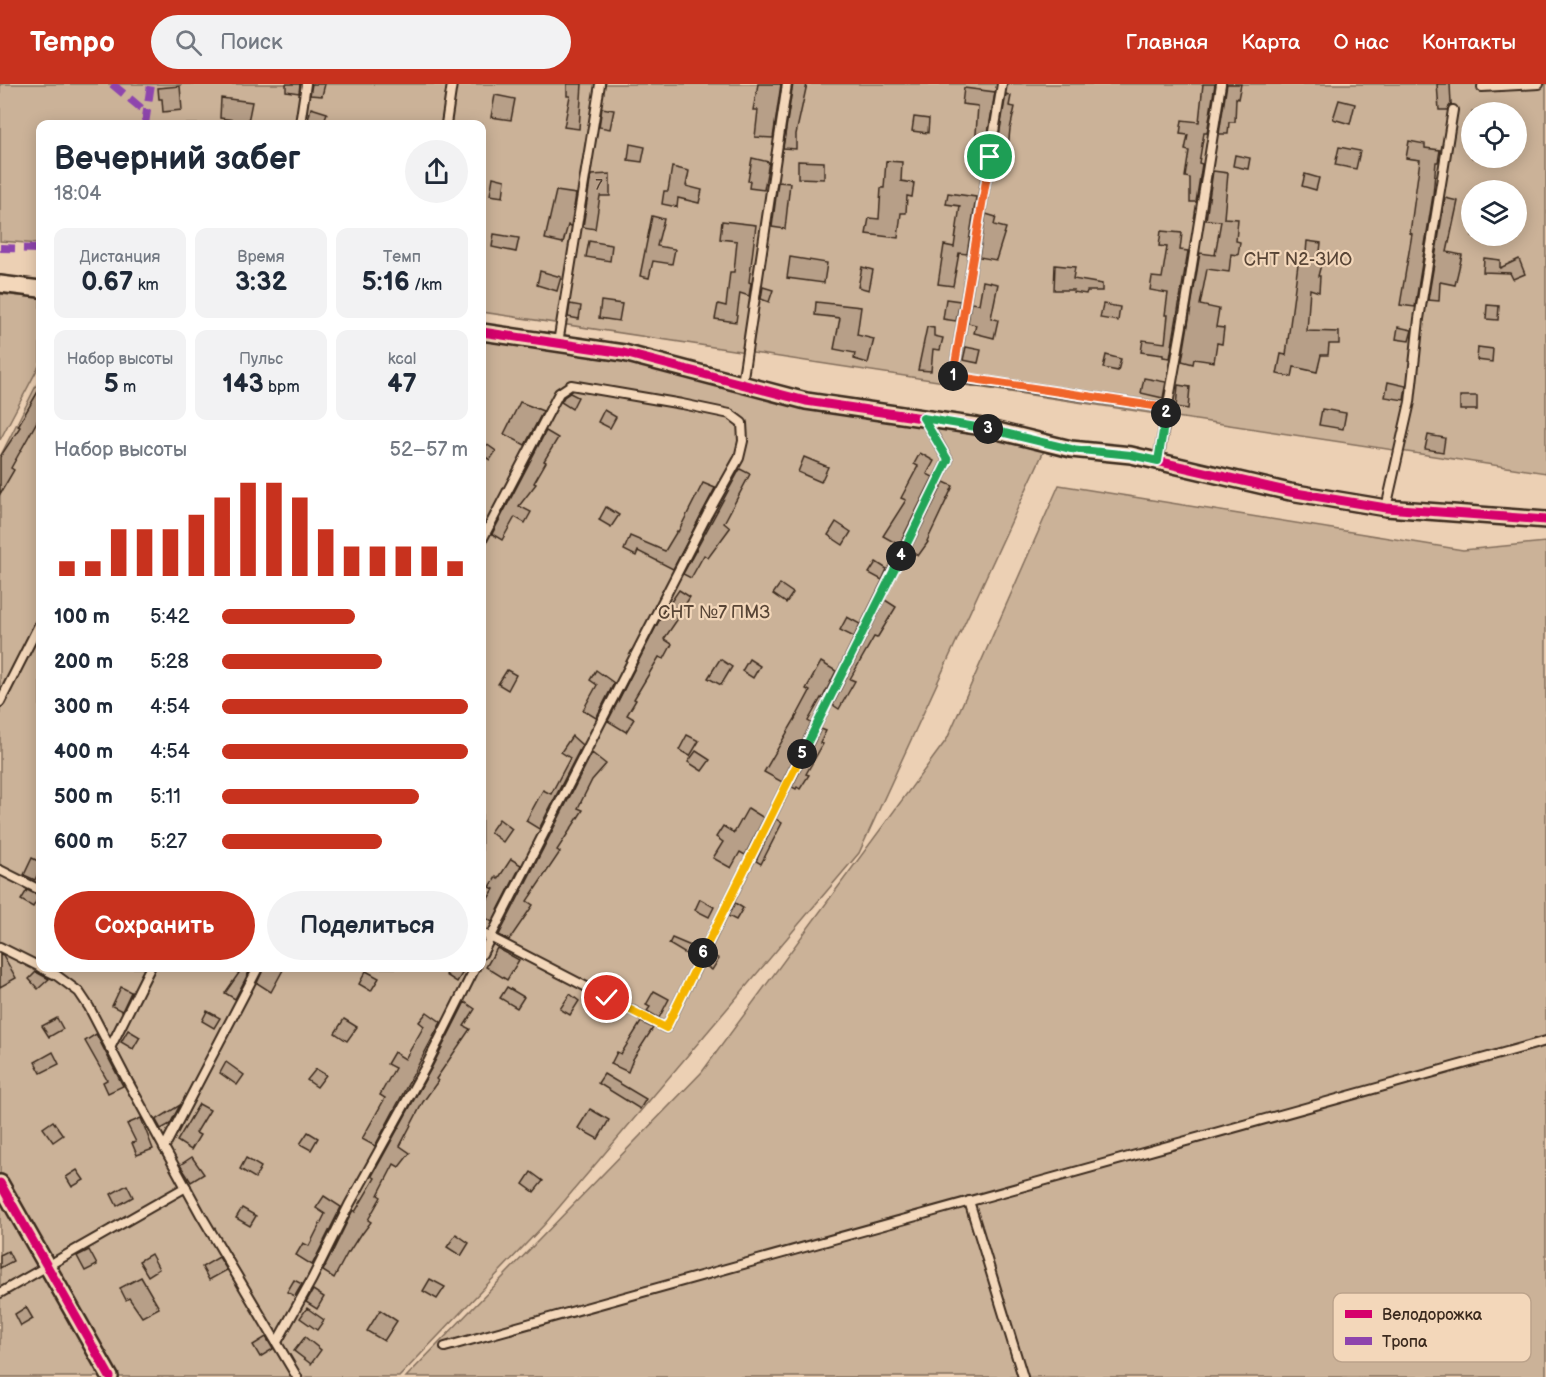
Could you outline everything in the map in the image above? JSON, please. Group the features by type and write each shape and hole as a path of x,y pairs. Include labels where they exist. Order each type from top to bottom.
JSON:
{"street":[{"path":"0,284 36,288"},
{"path":"486,333 624,353 806,401 977,426 1071,449 1131,455 1290,492 1386,508 1546,520"},
{"path":"0,1183 110,1377"}],"lane":[{"path":"301,120 306,84"},
{"path":"447,120 452,84"},
{"path":"558,343 600,84"},
{"path":"742,384 787,84"},
{"path":"1002,84 953,377 1167,408"},
{"path":"1158,461 1221,84"},
{"path":"1482,87 1539,84"},
{"path":"1386,508 1410,402 1421,307 1453,110"},
{"path":"486,532 559,393 564,388 571,386 692,406 730,414 742,423 743,441 739,458 707,515 486,946"},
{"path":"486,935 666,1028 948,460 923,418"},
{"path":"0,702 36,631"},
{"path":"0,870 36,888"},
{"path":"0,947 36,965"},
{"path":"50,972 79,992 89,1007 186,1188 297,1377"},
{"path":"110,1048 148,972"},
{"path":"164,1148 256,972"},
{"path":"277,1341 312,1279 349,1204 411,1095 473,972"},
{"path":"445,1347 1546,1041"},
{"path":"0,1293 186,1188"},
{"path":"969,1201 1023,1377"}],"green space":[{"name":"СНТ N2-ЗИО","path":"0,84 1546,84 1546,473 486,313 486,120 36,120 36,244 0,241"},
{"path":"0,294 36,298 36,372 0,440"},
{"name":"СНТ №7 ПМЗ","path":"486,337 558,343 1048,442 859,853 544,1225 399,1377 0,1377 0,457 36,386 36,972 486,972"},
{"path":"1059,485 1463,550 1546,542 1546,1377 406,1377 702,1072 947,739"}],"building":[{"path":"286,84 300,84 299,93 286,91"},
{"path":"312,84 325,84 322,96 310,95"},
{"path":"567,84 582,84 579,129 564,127 570,96 567,96"},
{"path":"758,84 781,84 773,138 755,137 758,110 753,110"},
{"path":"793,84 807,84 796,134 796,149 783,148"},
{"path":"1203,84 1215,84 1207,133 1204,133 1199,163 1202,164 1196,202 1190,202 1190,178 1185,177 1189,151 1185,150 1188,135 1180,134 1182,120 1199,122"},
{"path":"1227,84 1241,84 1238,99 1236,98 1235,122 1229,122 1228,134 1219,134"},
{"path":"1437,84 1450,84 1451,104 1447,110 1439,110"},
{"path":"180,86 182,110 163,112 158,88"},
{"path":"964,88 995,92 983,163 968,160 969,146 975,147 978,106 962,104"},
{"path":"1006,94 1011,96 1009,106 1015,107 1006,168 994,166"},
{"path":"495,95 515,99 511,120 491,117"},
{"path":"221,98 252,102 248,120 220,118"},
{"path":"1339,100 1355,104 1350,124 1333,119"},
{"path":"311,108 327,113 324,120 308,120"},
{"path":"602,108 614,110 610,129 599,127"},
{"path":"914,117 929,119 928,133 912,131"},
{"path":"1409,141 1425,144 1425,148 1440,150 1438,162 1436,162 1415,307 1400,305 1412,234 1410,233 1420,160 1406,158"},
{"path":"630,144 645,147 642,162 628,160"},
{"path":"1339,147 1360,151 1356,169 1335,165"},
{"path":"1235,155 1250,158 1248,169 1233,166"},
{"path":"752,158 769,162 764,190 749,188"},
{"path":"798,161 824,162 824,179 798,178"},
{"path":"886,161 902,162 901,181 914,183 912,197 907,196 906,213 901,213 898,238 866,234 869,218 879,219"},
{"path":"672,167 689,171 686,186 702,190 699,203 678,198 677,207 662,204 664,191 668,191"},
{"path":"1213,171 1228,173 1224,218 1238,219 1236,241 1240,242 1238,255 1231,254 1229,272 1207,269 1200,305 1219,309 1216,327 1224,328 1222,344 1217,343 1214,362 1194,359 1193,364 1182,361 1200,253 1215,255 1221,221 1206,220"},
{"path":"610,174 610,196 600,196 595,229 583,227 591,175"},
{"path":"1305,174 1319,178 1316,190 1302,186"},
{"path":"493,177 505,180 503,197 490,195"},
{"path":"778,182 790,183 785,229 772,227"},
{"path":"556,191 576,194 571,226 568,225 563,243 545,239"},
{"path":"948,193 976,197 967,254 959,253 953,286 938,284 944,245 954,247 960,206 946,204"},
{"path":"1445,198 1458,201 1447,252 1462,255 1455,285 1440,282 1439,301 1428,300"},
{"path":"986,214 996,217 994,225 1006,228 996,260 979,257"},
{"path":"652,216 664,219 657,246 675,249 672,264 653,261 649,278 640,276"},
{"path":"722,221 756,225 749,296 740,293 736,322 715,319 718,304 726,306 730,272 734,272 737,241 720,239"},
{"path":"1161,231 1182,233 1180,250 1188,251 1170,358 1141,352 1143,340 1165,343 1168,293 1150,290 1152,277 1162,278 1167,247 1159,246"},
{"path":"494,234 519,238 516,252 492,247"},
{"path":"589,241 612,245 610,261 586,257"},
{"path":"1307,241 1321,243 1319,260 1322,261 1318,276 1320,276 1319,292 1310,289 1307,331 1339,332 1339,344 1329,344 1328,355 1321,355 1317,372 1294,367 1292,377 1277,374 1281,354 1286,355 1298,264 1305,265"},
{"path":"790,257 827,263 824,283 787,278"},
{"path":"1484,258 1500,260 1500,268 1519,259 1525,274 1513,279 1510,273 1483,272"},
{"path":"1055,265 1075,267 1073,279 1102,284 1102,291 1087,291 1086,294 1073,292 1074,290 1054,290"},
{"path":"862,267 873,270 869,290 858,287"},
{"path":"540,271 561,277 557,291 537,285"},
{"path":"983,281 998,284 991,318 998,320 994,338 974,333 976,325 968,323 971,303 979,304"},
{"path":"763,287 773,290 769,302 761,299"},
{"path":"946,299 960,301 956,321 943,319"},
{"path":"601,301 622,304 619,321 599,318"},
{"path":"816,302 861,307 857,335 874,339 868,363 854,359 855,353 834,349 840,318 815,315"},
{"path":"570,304 581,306 579,319 568,317"},
{"path":"1103,304 1120,307 1118,321 1100,318"},
{"path":"1487,305 1499,306 1498,320 1486,319"},
{"path":"927,327 934,328 934,336 943,338 940,350 933,349 931,371 918,370"},
{"path":"1398,327 1412,330 1409,341 1396,339"},
{"path":"966,347 981,350 978,363 963,360"},
{"path":"1478,347 1493,349 1492,362 1477,360"},
{"path":"1106,355 1121,359 1118,371 1103,368"},
{"path":"1144,378 1166,382 1163,398 1141,393"},
{"path":"1388,382 1406,386 1404,400 1385,397"},
{"path":"1178,385 1190,387 1188,409 1176,407"},
{"path":"570,393 578,397 572,409 561,402"},
{"path":"36,395 36,423 11,468 14,470 0,494 0,457 20,427 18,426"},
{"path":"1460,396 1477,396 1477,410 1460,410"},
{"path":"520,402 543,411 525,445 504,434"},
{"path":"1322,409 1346,413 1343,429 1319,425"},
{"path":"604,410 616,417 610,428 598,422"},
{"path":"546,431 558,438 544,461 546,462 534,483 536,484 519,506 531,512 525,523 515,517 502,540 492,534"},
{"path":"1428,435 1445,438 1443,452 1425,449"},
{"path":"486,444 496,451 490,460 486,458"},
{"path":"920,453 934,461 927,474 933,477 899,545 883,536 906,500 901,498 918,466 914,464"},
{"path":"804,457 828,467 821,482 798,472"},
{"path":"740,469 750,474 724,523 730,528 708,558 704,555 691,578 683,574"},
{"path":"944,482 953,486 928,542 918,556 910,550"},
{"path":"703,483 715,488 673,569 638,551 636,556 624,550 630,536 665,551 678,532"},
{"path":"606,507 619,515 611,527 599,520"},
{"path":"836,522 851,532 843,545 828,535"},
{"path":"876,562 887,569 882,580 869,573"},
{"path":"780,584 793,593 786,603 773,594"},
{"path":"679,590 690,597 664,639 672,644 664,659 659,657 634,699 636,700 627,715 634,719 626,732 608,721 662,615"},
{"path":"885,600 896,607 877,638 874,637 850,679 855,681 839,709 833,705"},
{"path":"847,617 860,624 854,637 840,630"},
{"path":"720,659 732,667 721,685 708,678"},
{"path":"749,659 760,666 753,678 742,671"},
{"path":"821,662 836,671 808,721 811,723 782,782 764,772 810,691 806,689"},
{"path":"507,670 516,675 508,690 498,684"},
{"path":"596,670 614,683 596,718 583,710 597,685 590,680"},
{"path":"821,729 826,731 820,743 823,744 806,774 809,775 800,789 797,787 796,789 792,787"},
{"path":"687,735 699,741 690,756 679,750"},
{"path":"572,736 582,745 539,829 526,821 543,790 551,794 570,758 561,752"},
{"path":"696,751 710,760 702,771 688,762"},
{"path":"592,753 606,764 592,780 578,808 583,810 557,850 560,852 527,901 533,905 509,940 499,935"},
{"path":"748,808 764,818 745,855 740,852 731,868 713,858 723,842 716,837 723,826 734,833"},
{"path":"499,819 512,829 503,842 490,832"},
{"path":"776,819 782,823 761,864 756,861"},
{"path":"32,858 36,860 35,880 24,875"},
{"path":"511,859 521,865 492,922 486,918 486,902 494,889 490,887 496,877 498,879"},
{"path":"27,890 36,894 33,907 21,900"},
{"path":"700,899 714,907 709,917 695,910"},
{"path":"735,903 743,908 736,920 728,916"},
{"path":"672,938 698,949 694,959 669,944"},
{"path":"497,948 519,960 507,980 486,967"},
{"path":"710,953 719,959 712,970 704,965"},
{"path":"0,954 3,955 16,978 0,987"},
{"path":"36,972 49,979 38,989 29,979"},
{"path":"237,972 249,972 235,999 225,993 239,973"},
{"path":"262,972 282,972 271,992 257,983"},
{"path":"365,972 379,978 371,991 359,984"},
{"path":"448,972 463,972 457,982 446,975"},
{"path":"121,987 131,992 122,1011 112,1006"},
{"path":"507,987 524,997 517,1008 500,998"},
{"path":"654,991 669,999 659,1018 647,1011 650,1007 646,1005"},
{"path":"570,994 579,1001 570,1015 560,1009"},
{"path":"465,1002 475,1009 464,1026 470,1029 436,1079 438,1081 423,1102 400,1146 410,1153 399,1167 394,1164 378,1195 381,1197 368,1220 371,1222 348,1252 334,1278 323,1271 353,1210 355,1212 375,1178 372,1176"},
{"path":"207,1011 220,1018 214,1028 202,1021"},
{"path":"427,1012 441,1022 375,1146 362,1139 385,1098 380,1095 395,1068 387,1064 394,1052 405,1059 424,1026 419,1022"},
{"path":"57,1018 63,1029 49,1037 42,1026"},
{"path":"344,1019 357,1027 347,1041 335,1033"},
{"path":"641,1022 653,1028 633,1059 628,1072 611,1064 617,1052 621,1054"},
{"path":"128,1030 140,1037 133,1049 121,1042"},
{"path":"96,1034 123,1086 108,1093 103,1082 107,1080 85,1041"},
{"path":"53,1052 59,1064 41,1073 35,1062"},
{"path":"226,1062 244,1075 237,1085 220,1073"},
{"path":"316,1069 326,1075 317,1087 307,1080"},
{"path":"604,1074 646,1099 640,1109 598,1083"},
{"path":"199,1104 210,1110 196,1133 200,1135 191,1150 177,1141"},
{"path":"180,1105 170,1124 161,1129 156,1120"},
{"path":"590,1109 609,1120 598,1139 578,1128"},
{"path":"141,1118 153,1149 137,1155 132,1143 136,1142 127,1124"},
{"path":"53,1121 63,1135 53,1142 43,1128"},
{"path":"308,1132 318,1138 311,1150 300,1144"},
{"path":"192,1157 204,1174 191,1182 180,1165"},
{"path":"246,1158 261,1167 255,1178 240,1169"},
{"path":"77,1170 84,1180 72,1187 66,1177"},
{"path":"531,1172 543,1181 534,1192 523,1184"},
{"path":"127,1185 133,1197 117,1206 111,1194"},
{"path":"324,1196 341,1207 312,1265 296,1255 303,1243 309,1246 325,1214 316,1208"},
{"path":"242,1208 256,1216 250,1226 236,1218"},
{"path":"456,1234 469,1243 461,1256 447,1247"},
{"path":"89,1250 97,1265 85,1271 77,1256"},
{"path":"8,1251 13,1261 0,1268 0,1255"},
{"path":"151,1254 159,1269 148,1276 139,1261"},
{"path":"219,1257 227,1270 209,1280 202,1267"},
{"path":"141,1277 159,1308 142,1317 129,1298 126,1300 120,1288"},
{"path":"430,1279 445,1287 437,1299 423,1291"},
{"path":"294,1280 302,1284 295,1296 287,1292"},
{"path":"313,1290 324,1297 317,1309 306,1302"},
{"path":"26,1307 33,1319 21,1326 15,1314"},
{"path":"307,1308 324,1320 317,1330 300,1318"},
{"path":"380,1310 397,1321 384,1341 367,1331"},
{"path":"266,1337 273,1349 260,1357 253,1345"},
{"path":"305,1337 321,1350 311,1364 294,1351"}],"marked path":[{"path":"112,84 147,113"},
{"path":"146,120 151,84"},
{"path":"0,248 36,249"}],"cycle path":[{"path":"486,333 624,353 806,401 977,426 1071,449 1131,455 1290,492 1386,508 1546,520"},
{"path":"0,1183 110,1377"}],"route":[{"path":"607,998 666,1028 948,460 923,418 977,426 1071,449 1131,455 1158,461 1167,408 953,377 990,157"}]}
